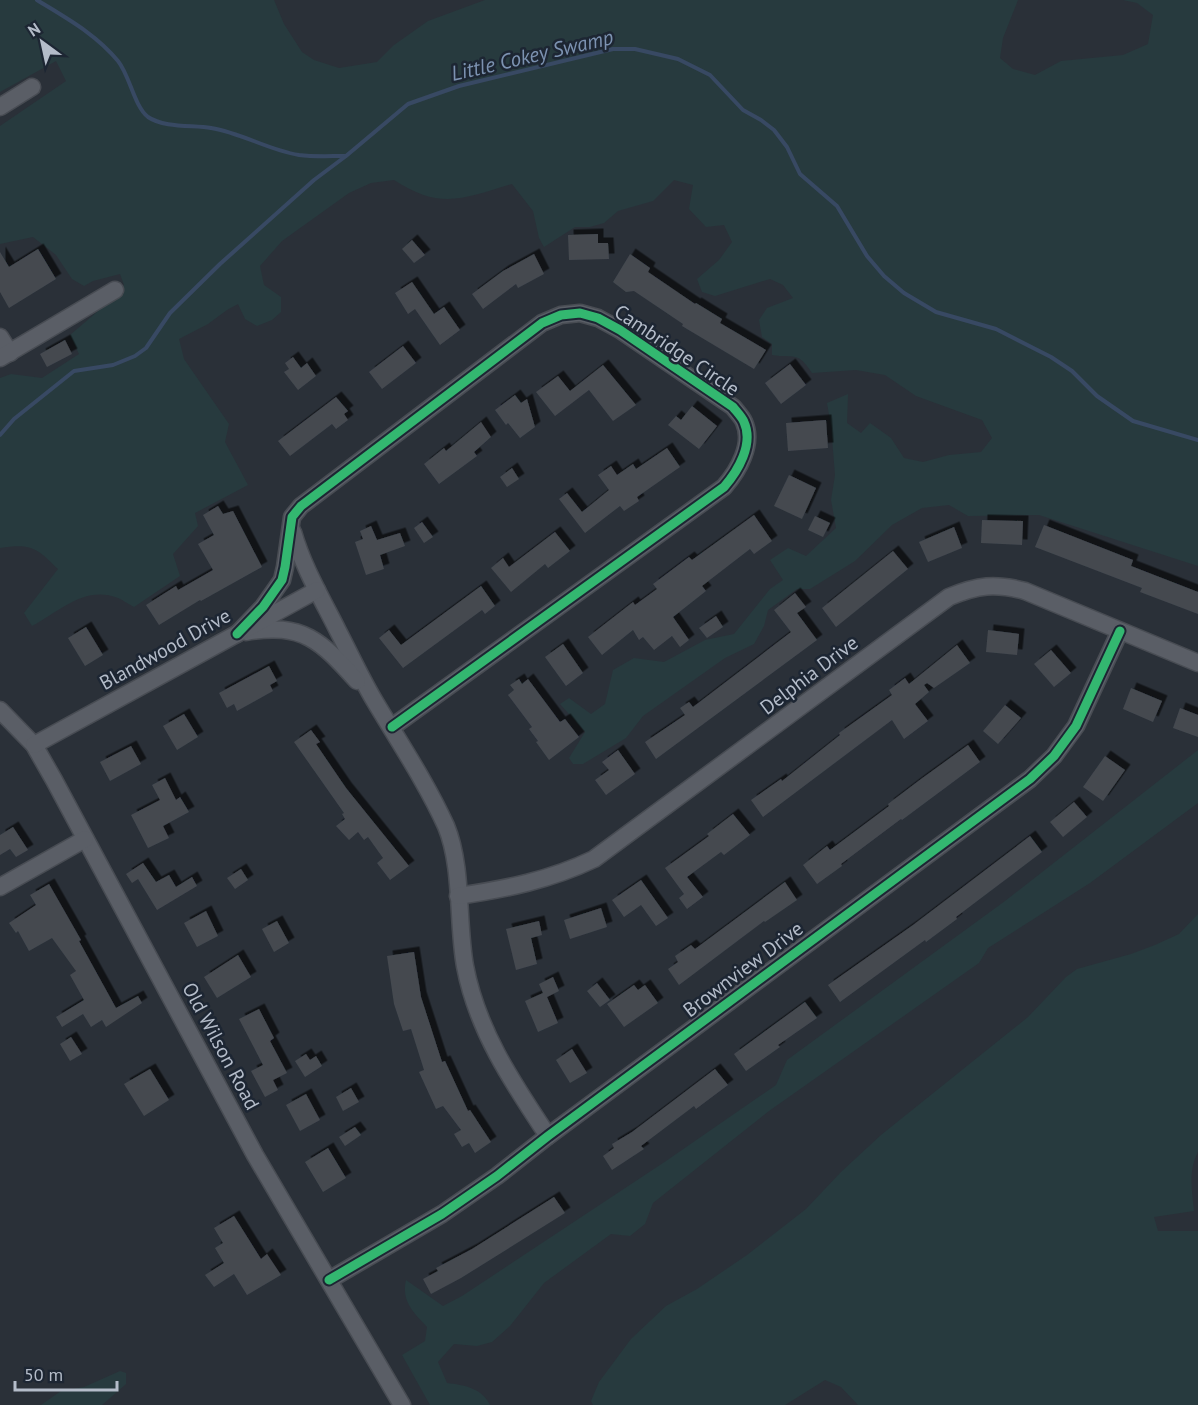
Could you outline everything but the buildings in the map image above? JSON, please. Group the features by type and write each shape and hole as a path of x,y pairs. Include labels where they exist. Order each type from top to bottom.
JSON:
{"street":[{"path":"0,107 33,87"},
{"path":"0,337 5,356 115,290"},
{"name":"Cambridge Circle","path":"237,633 263,607 282,580 292,529 292,517 301,506 542,323 561,315 580,313 598,318 620,330 733,407 744,421 748,436 736,473 724,487 392,727"},
{"path":"292,529 317,590 374,700 432,797 447,829 454,853 465,966 482,1024 505,1071 548,1136"},
{"name":"Delphia Drive","path":"458,896 505,889 537,881 567,872 594,859 950,597 970,588 997,586 1025,591 1198,663"},
{"name":"Blandwood Drive","path":"34,745 317,590"},
{"path":"237,633 273,629 304,634 327,649 374,700"},
{"name":"Brownview Drive","path":"329,1280 442,1214 497,1176 1030,779 1054,756 1076,726 1120,631"},
{"name":"Old Wilson Road","path":"0,710 34,745 255,1155 402,1405"},
{"path":"0,887 85,839"}],"green space":[{"path":"0,0 274,0 284,24 302,52 314,60 339,68 377,62 394,45 428,21 485,0 1018,0 1003,38 1000,58 1013,69 1035,75 1061,61 1123,55 1148,44 1153,15 1137,3 1123,0 1198,0 1198,566 1039,515 968,516 949,505 922,508 892,525 855,561 810,589 797,589 768,610 764,626 754,644 725,658 643,716 626,738 583,764 573,764 569,758 585,732 560,704 569,698 591,714 605,704 613,670 634,658 664,662 705,640 734,634 770,589 783,580 770,560 788,548 806,556 836,528 831,500 835,475 827,403 848,394 847,423 861,433 870,423 891,438 904,458 923,462 949,455 981,452 992,438 982,420 916,396 885,375 856,370 812,373 799,358 772,355 772,344 762,337 759,320 767,308 793,298 783,285 770,279 715,296 702,292 697,279 719,260 732,242 724,225 706,227 689,209 693,185 674,180 653,201 618,211 604,223 590,227 575,227 544,247 539,238 533,211 512,184 452,199 425,195 394,180 371,183 349,193 282,241 260,266 264,285 281,297 281,312 272,320 257,326 245,319 238,304 208,324 179,339 184,359 229,424 225,442 248,485 195,513 198,526 173,554 180,576 134,607 118,598 106,595 84,597 32,626 24,613 58,569 33,549 19,546 0,548 0,378 11,374 42,378 79,354 70,335 104,306 124,285 120,274 93,281 84,286 72,279 56,255 33,237 0,244 0,126 66,81 56,61 0,92"},
{"path":"1198,750 1198,803 1090,883 988,948 979,963 769,1111 653,1203 645,1224 630,1236 611,1234 544,1283 510,1326 492,1342 477,1346 454,1344 438,1362 447,1383 466,1386 477,1391 487,1399 490,1405 430,1405 402,1355 425,1341 427,1327 409,1306 405,1294 406,1280 443,1306 462,1296 666,1161 776,1085 787,1060 1005,901"},
{"path":"1198,914 1198,1152 1192,1173 1194,1211 1154,1217 1158,1231 1198,1231 1198,1405 858,1405 841,1387 825,1380 785,1405 593,1405 591,1401 599,1382 631,1339 666,1306 697,1289 747,1255 806,1209 881,1135 1028,1017 1066,977 1077,969 1131,954 1179,934"},
{"path":"120,1371 126,1373 126,1384 102,1405 41,1405 61,1391 84,1387"}],"waterway":[{"path":"37,0 80,27 109,51 122,67 139,106 148,117 155,121 170,125 222,130 288,153 345,156"},
{"name":"Little Cokey Swamp","path":"0,435 14,419 74,371 113,365 135,356 146,348 170,313 220,264 314,180 408,104 459,86 613,49 635,49 678,59 710,75 743,110 774,130 787,147 800,174 837,206 867,256 884,276 904,293 936,312 996,329 1051,357 1072,371 1097,396 1133,421 1198,440"}],"cycle path":[{"path":"237,634 263,607 282,580 292,517 301,506 542,323 561,315 580,313 598,318 620,330 733,407 747,430 746,448 739,465 724,487 392,727"},
{"path":"329,1280 442,1214 497,1176 1030,779 1054,756 1076,726 1120,631"}]}
